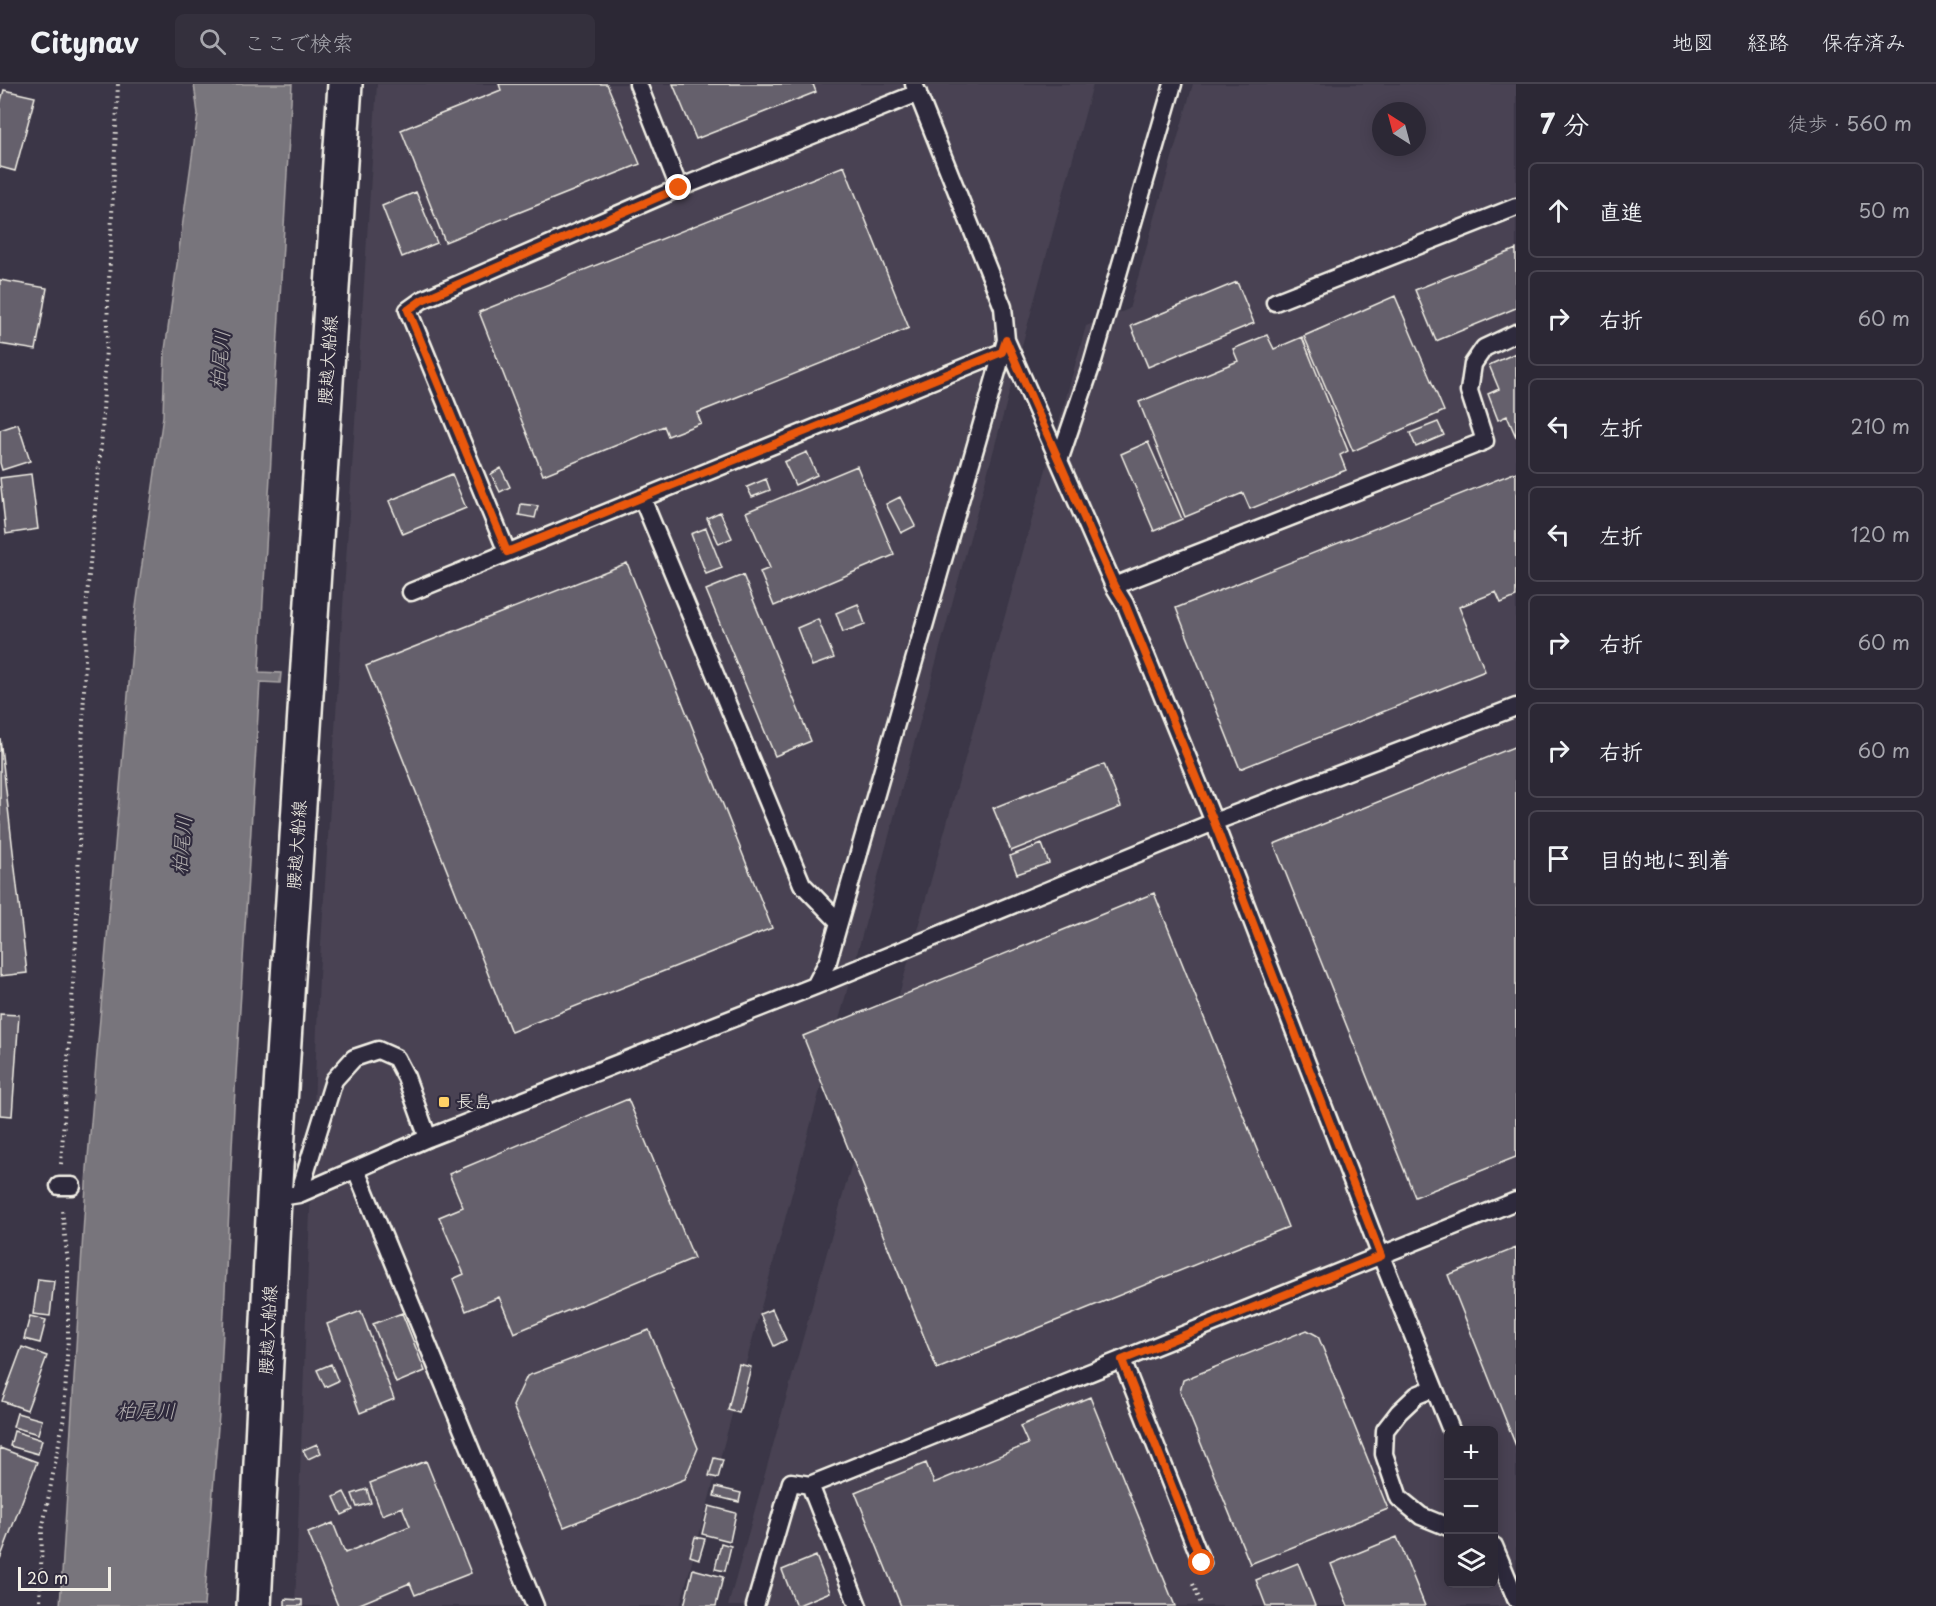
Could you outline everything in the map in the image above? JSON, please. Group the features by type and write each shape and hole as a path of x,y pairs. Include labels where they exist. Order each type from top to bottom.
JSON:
{"main road":[{"name":"腰越大船線","path":"254,1606 286,1196 345,84"}],"lane":[{"path":"638,84 679,188"},
{"path":"1059,461 1092,364 1173,84"},
{"path":"507,552 408,310 422,300 916,88 1003,307 1004,346 828,961 814,986"},
{"path":"1275,302 1516,207"},
{"path":"1114,586 1485,441 1469,391 1473,364 1484,348 1516,333"},
{"path":"1004,346 1059,461 1114,586 1125,604 1214,822 1449,1426"},
{"path":"411,592 1004,346"},
{"path":"642,498 802,884 839,921"},
{"path":"286,1196 814,986 1214,822 1516,707"},
{"path":"286,1196 334,1080 354,1058 378,1050 396,1058 406,1077 428,1138"},
{"path":"356,1170 535,1606"},
{"path":"754,1606 791,1482 810,1485 1516,1201"},
{"path":"1122,1360 1202,1563"},
{"path":"1434,1388 1417,1395 1399,1412 1385,1430 1384,1454 1399,1498 1421,1516 1444,1525"},
{"path":"810,1485 858,1606"},
{"path":"1498,1556 1516,1599"}],"path":[{"path":"40,1606 42,1531 64,1417 68,1337 66,1186 87,596 102,434 118,84"}],"shaded area":[{"path":"377,84 1093,84 680,1606 295,1606 319,975"},
{"path":"1193,84 1516,84 1516,1606 728,1606 1086,326 1129,309"}],"water":[{"name":"柏尾川","path":"194,84 292,84 259,672 281,673 280,683 260,682 234,1107 219,1414 204,1606 60,1606 87,1169 135,614 163,416 165,350 198,114"}],"building":[{"path":"499,84 607,84 640,164 445,242 401,130 501,90"},
{"path":"673,84 813,84 816,92 696,139"},
{"path":"4,90 35,97 15,171 0,167 0,104"},
{"path":"844,166 909,328 697,413 701,423 668,436 664,426 543,475 479,312"},
{"path":"416,192 437,243 402,257 382,206"},
{"path":"1516,249 1516,308 1436,341 1415,290"},
{"path":"0,280 47,288 36,350 0,344"},
{"path":"1237,282 1254,323 1148,367 1131,326"},
{"path":"1395,296 1444,411 1353,451 1304,336"},
{"path":"1267,335 1274,349 1302,337 1348,451 1340,455 1346,470 1250,509 1243,493 1185,517 1139,402 1238,361 1233,349"},
{"path":"1516,353 1516,437 1507,416 1498,420 1488,394 1499,389 1489,365"},
{"path":"1438,422 1444,435 1416,447 1410,433"},
{"path":"18,424 30,461 2,470 0,430"},
{"path":"1148,442 1182,519 1154,531 1121,454"},
{"path":"807,452 817,475 795,485 784,462"},
{"path":"857,466 894,555 774,606 760,572 770,568 746,512"},
{"path":"501,468 510,487 500,492 491,474"},
{"path":"1516,472 1516,597 1501,603 1496,592 1459,607 1485,671 1240,769 1176,608"},
{"path":"31,474 38,529 6,534 0,478"},
{"path":"452,474 466,508 403,534 389,501"},
{"path":"766,479 770,490 752,497 747,487"},
{"path":"900,497 915,526 901,533 886,504"},
{"path":"521,504 538,506 535,518 519,515"},
{"path":"720,512 732,538 719,544 707,518"},
{"path":"706,528 722,568 706,574 691,534"},
{"path":"627,563 772,928 511,1032 366,666"},
{"path":"743,575 811,741 775,756 706,590"},
{"path":"858,604 865,624 843,632 836,613"},
{"path":"818,619 834,658 812,666 797,628"},
{"path":"0,738 27,973 0,976"},
{"path":"1516,746 1516,1157 1415,1197 1274,844"},
{"path":"1104,764 1121,807 1011,851 993,808"},
{"path":"1042,844 1049,863 1017,874 1010,856"},
{"path":"1154,893 1288,1227 937,1369 803,1036"},
{"path":"0,1014 19,1015 12,1116 0,1115"},
{"path":"628,1099 694,1258 514,1333 499,1297 466,1311 453,1279 464,1274 439,1217 463,1207 449,1174"},
{"path":"1516,1248 1516,1446 1448,1275"},
{"path":"38,1279 54,1281 50,1316 33,1314"},
{"path":"772,1309 786,1340 774,1346 760,1314"},
{"path":"361,1311 394,1399 360,1413 327,1324"},
{"path":"402,1313 425,1371 396,1383 373,1324"},
{"path":"30,1316 46,1320 40,1343 24,1339"},
{"path":"649,1330 698,1448 685,1479 564,1527 513,1406 527,1376"},
{"path":"1307,1330 1318,1336 1388,1509 1250,1564 1180,1392 1183,1380"},
{"path":"22,1347 47,1356 27,1410 2,1401"},
{"path":"331,1364 338,1381 325,1387 317,1370"},
{"path":"739,1364 751,1367 739,1413 728,1410"},
{"path":"1090,1397 1175,1606 901,1606 855,1492 926,1463 934,1483 1028,1444 1020,1426"},
{"path":"17,1413 42,1420 38,1434 13,1427"},
{"path":"14,1431 42,1440 38,1454 10,1446"},
{"path":"317,1444 321,1453 308,1459 303,1450"},
{"path":"0,1448 37,1462 0,1559"},
{"path":"714,1458 723,1460 718,1478 709,1476"},
{"path":"426,1461 471,1573 415,1595 410,1583 355,1606 338,1606 308,1533 333,1523 345,1553 410,1526 402,1507 382,1515 370,1483"},
{"path":"716,1487 741,1493 739,1502 714,1496"},
{"path":"367,1489 371,1503 357,1507 352,1494"},
{"path":"344,1492 353,1510 342,1515 334,1497"},
{"path":"709,1506 736,1513 730,1541 702,1534"},
{"path":"695,1537 705,1539 699,1559 690,1556"},
{"path":"1397,1537 1425,1606 1348,1606 1331,1564"},
{"path":"721,1543 731,1546 725,1571 715,1569"},
{"path":"816,1556 830,1592 796,1606 782,1570"},
{"path":"1298,1563 1315,1606 1266,1606 1256,1580"},
{"path":"693,1569 723,1577 716,1606 684,1606"},
{"path":"285,1599 302,1600 302,1606 285,1606"}],"place":[{"name":"長島","path":"444,1102"}],"route":[{"path":"679,188 422,300 408,310 507,552 1002,352 1006,340 1114,586 1125,604 1214,822 1381,1256 1122,1360 1202,1563"}]}
